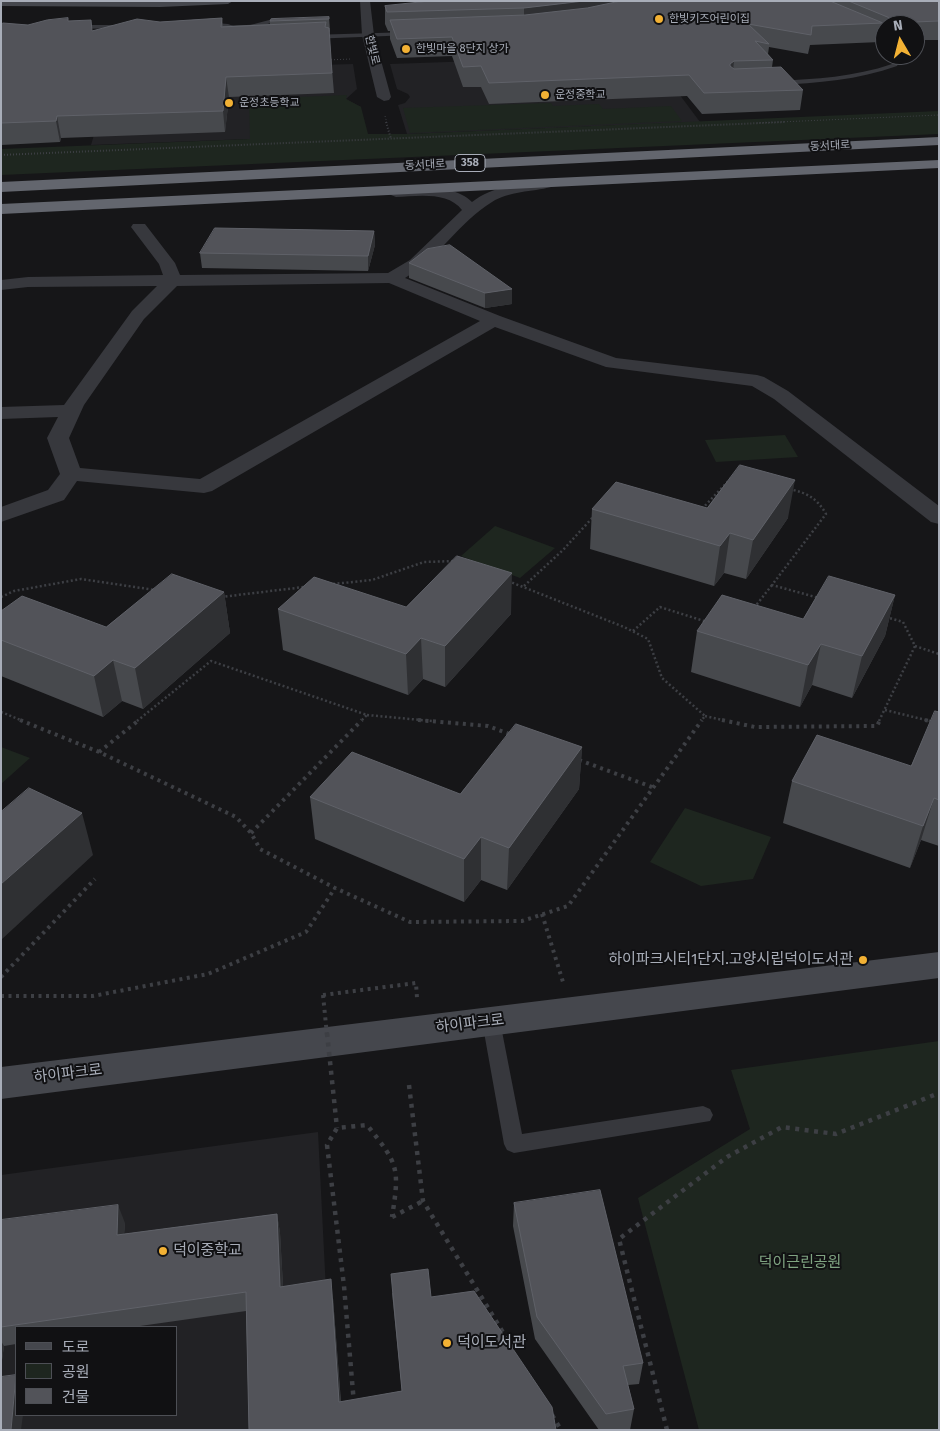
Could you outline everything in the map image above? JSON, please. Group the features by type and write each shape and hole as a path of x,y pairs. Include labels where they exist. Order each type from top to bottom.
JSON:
{"highway":[{"name":"동서대로","path":"1,186 939,140"},
{"path":"790,148 837,147 859,150 871,156 872,163 858,167 810,171"},
{"name":"동서대로","path":"1,210 939,164"}],"street":[{"path":"68,5 84,1"},
{"path":"163,1 178,4"},
{"path":"1,3 68,5 178,4 228,1"},
{"name":"한빛로","path":"366,1 368,35 384,97"},
{"path":"392,278 416,264 470,211 498,194 546,184"},
{"path":"387,192 443,194 457,197 466,202 470,211"},
{"path":"139,226 167,263 174,280"},
{"path":"1,285 28,282 392,278 494,320 613,362 757,381 781,395 939,517"},
{"path":"71,474 58,438 71,411 138,315 174,280"},
{"path":"71,474 204,486 494,320"},
{"path":"1,413 71,411"},
{"path":"1,515 56,495 71,474"},
{"name":"하이파크로","path":"1,1083 939,965"}],"lane":[{"path":"238,30 274,21"},
{"path":"192,25 217,24 258,36"},
{"path":"66,27 138,27"},
{"path":"301,38 416,34"},
{"path":"771,83 838,80 872,74 893,65"},
{"path":"491,1021 514,1144 703,1114"}],"path":[{"path":"327,60 355,59"},
{"path":"384,114 391,139"},
{"path":"1,154 939,115"},
{"path":"700,511 732,477 742,479"},
{"path":"754,608 826,514 819,500 799,491 780,487"},
{"path":"524,586 563,550 599,510"},
{"path":"323,585 372,580 424,562 455,561 464,564"},
{"path":"1,597 14,591 82,579 160,590"},
{"path":"507,580 633,631 648,639 662,678 705,716 755,727 877,726 914,646"},
{"path":"772,585 828,601"},
{"path":"217,597 314,586"},
{"path":"633,631 660,607 716,625"},
{"path":"884,616 903,622 914,646 939,654"},
{"path":"99,752 211,661 367,715 488,726 515,736"},
{"path":"885,710 939,723"},
{"path":"1,712 99,752 236,817 251,833 260,849 335,888 410,922 522,921 568,906 705,716"},
{"path":"251,833 367,715"},
{"path":"570,756 652,787"},
{"path":"1,977 95,879"},
{"path":"1,996 93,996 208,974 306,932 335,888"},
{"path":"542,914 563,982"},
{"path":"354,1411 344,1286 327,1145 336,1128 323,995 416,983 417,998"},
{"path":"409,1085 423,1201 516,1354"},
{"path":"667,1430 619,1239 727,1157 782,1127 836,1134 939,1093"},
{"path":"336,1128 367,1125 395,1164 395,1198 392,1218 423,1201"},
{"path":"546,1405 561,1430"}],"shaded area":[{"name":"운정중학교","path":"650,55 700,122 407,134 398,105 405,103 410,97 408,94 397,89 390,64"},
{"name":"운정초등학교","path":"353,64 357,89 346,99 361,107 250,139 91,145 113,71"},
{"name":"덕이중학교","path":"318,1132 333,1430 1,1430 1,1175"}],"green space":[{"path":"347,95 346,99 361,107 368,134 407,134 939,111 939,134 1,175 1,149 250,139 249,99"},
{"path":"551,103 553,106 599,104 603,109 671,106 682,121 410,133 403,108"},
{"path":"785,435 798,457 716,462 705,440"},
{"path":"495,526 555,548 520,578 461,556"},
{"path":"1,747 30,758 1,784"},
{"path":"685,808 771,837 753,879 701,886 650,862"},
{"name":"덕이근린공원","path":"939,1041 939,1430 699,1430 638,1198 750,1129 731,1070"}],"building":[{"path":"430,1 584,1 524,8 387,12 385,6"},
{"path":"621,1 830,1 875,20 875,23 812,26 811,35 748,24 769,44 755,41 773,60 734,61 730,66 734,69 781,67 803,90 704,93 689,75 489,83 481,66 463,67 452,37 397,39 390,20 525,15 587,8"},
{"path":"849,1 939,1 939,21 925,22 925,15 882,15"},
{"path":"329,17 329,19 270,21 271,19"},
{"path":"68,18 68,21 91,20 92,31 137,19 160,22 222,18 221,27 326,22 325,27 329,28 332,73 226,77 223,111 57,116 56,121 1,123 1,24 28,25 47,20"},
{"path":"215,228 374,231 368,256 200,253"},
{"path":"450,245 512,289 485,293 409,263 427,249"},
{"path":"740,465 795,480 753,540 730,533 720,546 592,509 616,482 707,508"},
{"path":"457,556 512,573 445,646 421,638 406,654 278,609 314,577 406,607"},
{"path":"172,574 224,592 135,668 113,660 94,676 1,640 1,611 22,596 106,627"},
{"path":"829,576 895,595 862,656 821,644 808,665 697,631 722,595 803,619"},
{"path":"935,711 939,712 939,800 934,798 923,826 792,781 817,735 911,766"},
{"path":"516,724 582,747 509,848 481,837 464,859 310,797 352,752 460,794"},
{"path":"29,788 82,813 1,884 1,812"},
{"path":"600,1190 643,1363 623,1366 634,1409 606,1414 537,1317 514,1203"},
{"path":"118,1205 117,1235 277,1214 280,1287 331,1279 339,1402 402,1391 391,1274 428,1269 431,1297 474,1291 552,1407 556,1430 249,1430 246,1292 1,1327 1,1220"},
{"path":"15,1375 11,1430 1,1430 1,1377"}],"place":[{"name":"한빛키즈어린이집","path":"659,19"},
{"name":"한빛마을 8단지 상가","path":"406,49"},
{"name":"운정중학교","path":"545,95"},
{"name":"운정초등학교","path":"229,103"},
{"name":"하이파크시티1단지.고양시립덕이도서관","path":"863,960"},
{"name":"덕이중학교","path":"163,1251"},
{"name":"덕이도서관","path":"447,1343"}]}
